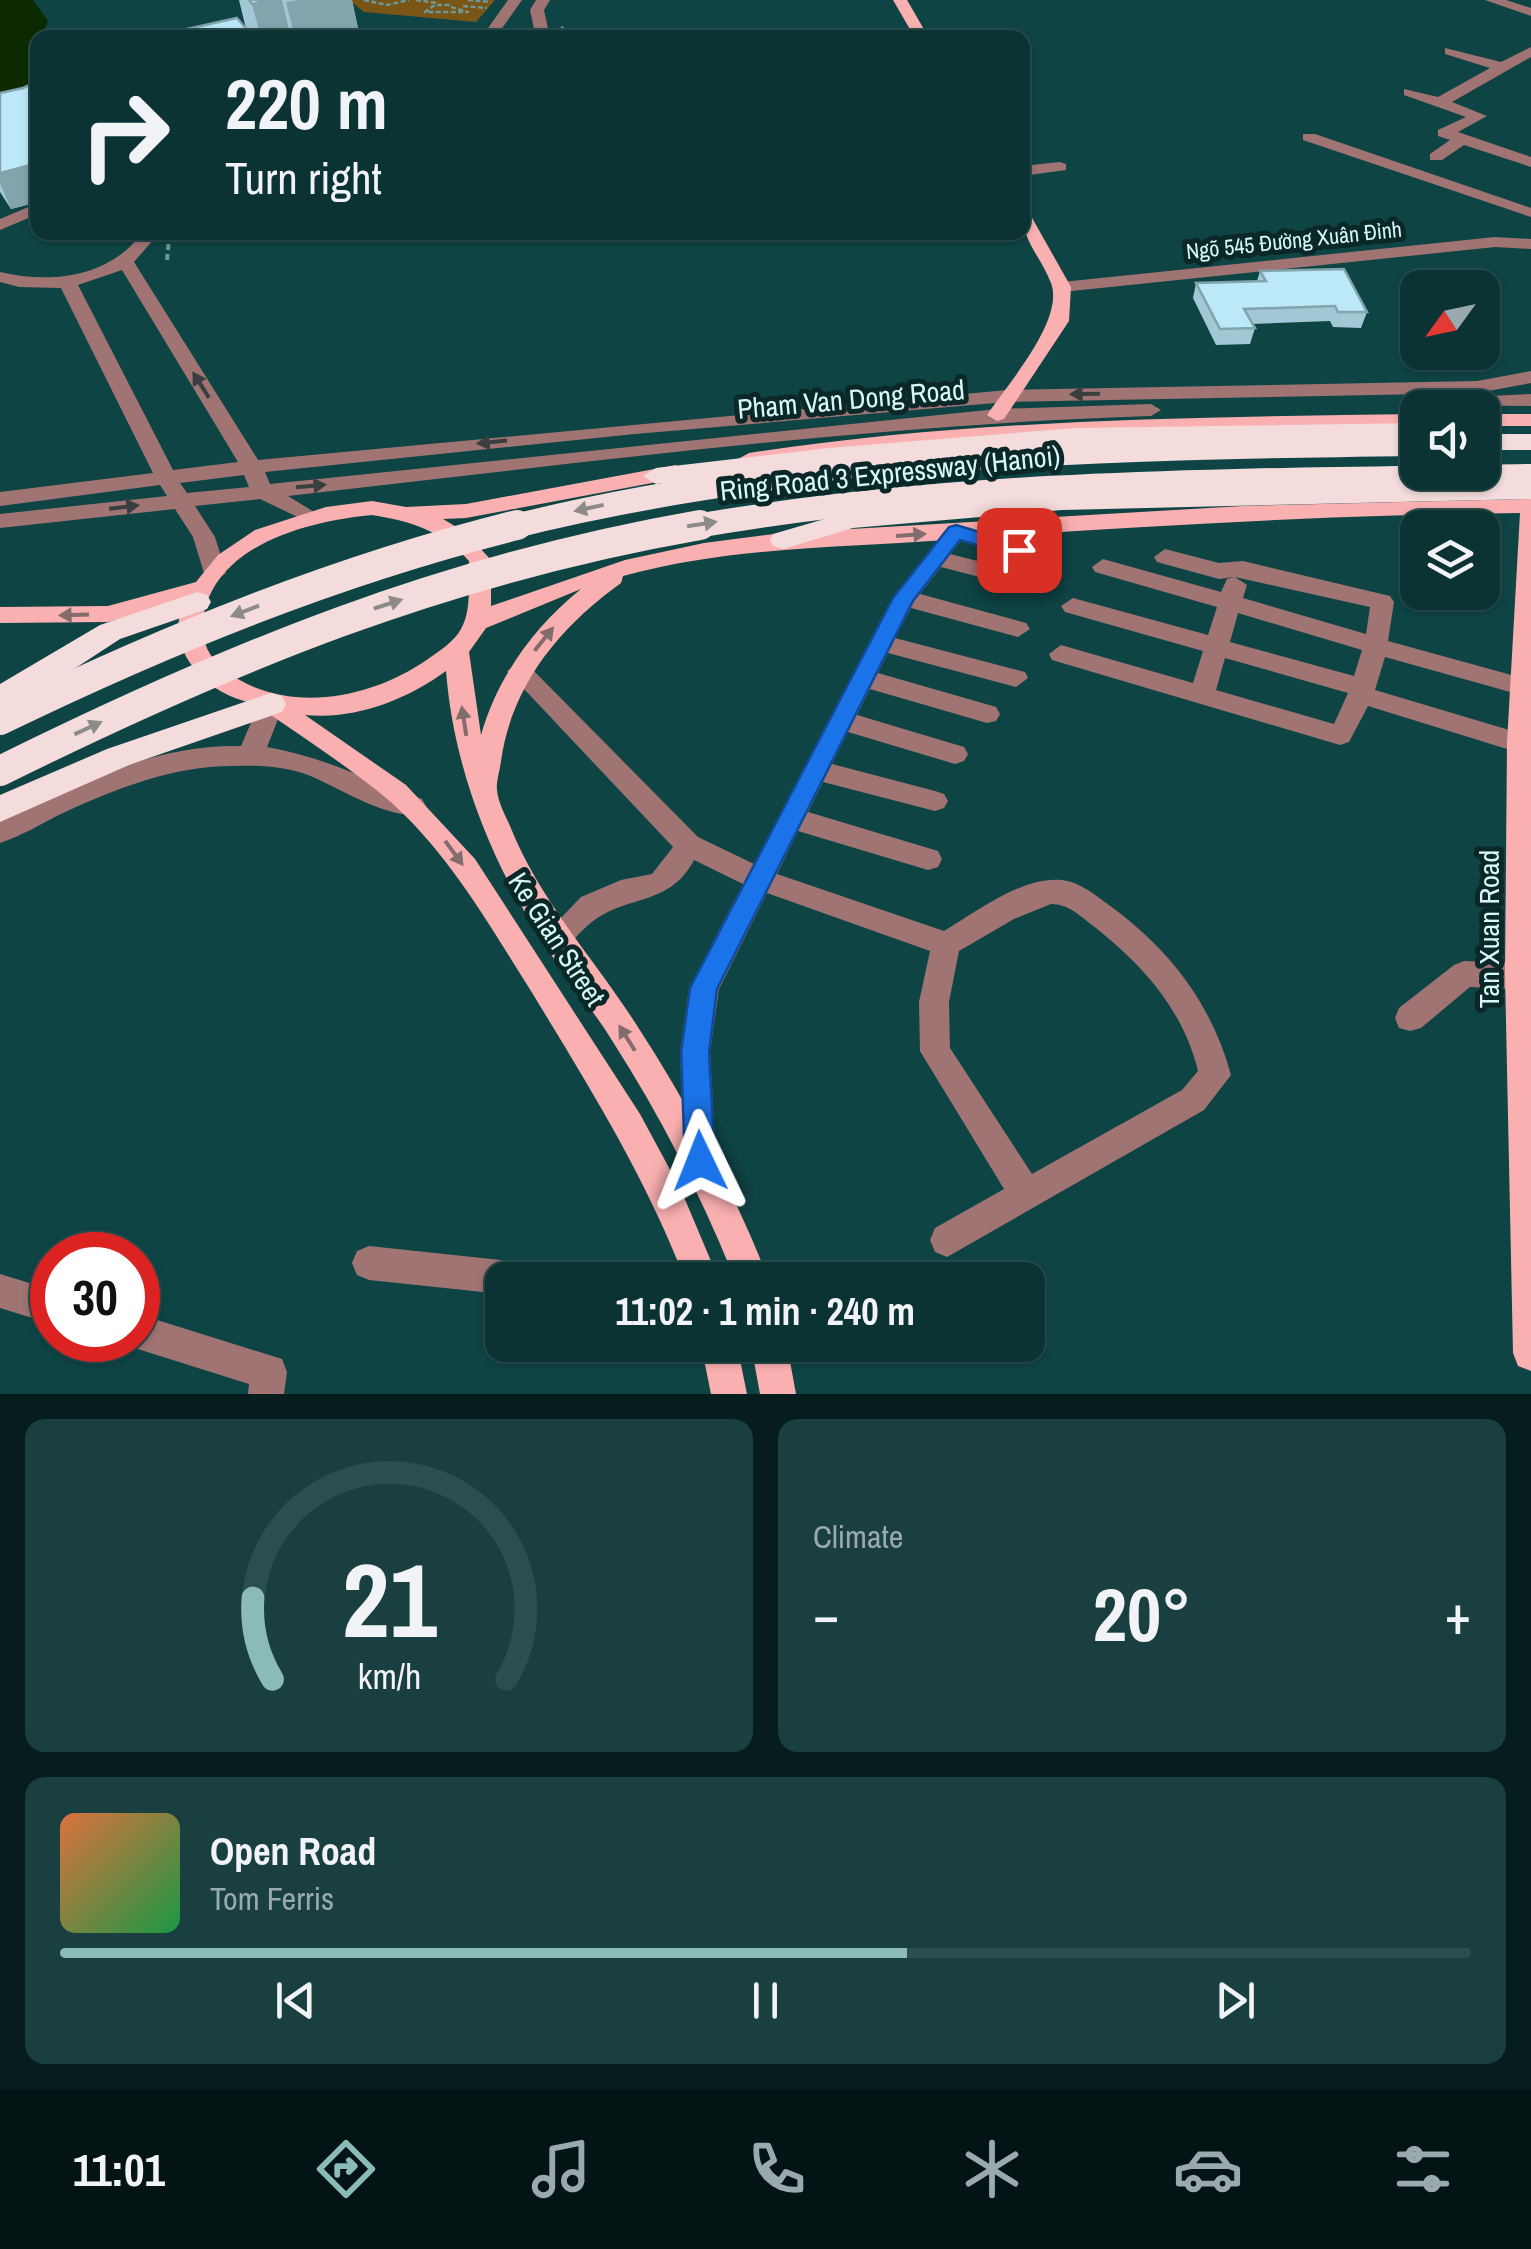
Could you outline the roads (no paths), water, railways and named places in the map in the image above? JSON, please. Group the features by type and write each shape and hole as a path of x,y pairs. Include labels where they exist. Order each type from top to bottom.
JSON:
{"highway":[{"path":"1500,428 1531,428"},
{"path":"656,476 952,444 1196,433 1400,430"},
{"path":"1500,440 1531,439"},
{"name":"Ring Road 3 Expressway (Hanoi)","path":"0,720 183,636 330,580 516,524 652,495 772,475 985,456 1400,441"},
{"name":"Ring Road 3 Expressway (Hanoi)","path":"0,771 171,689 349,617 611,541 814,507 963,493 1531,476"},
{"path":"783,540 852,520 1062,502 1531,487"},
{"path":"0,697 62,664 110,632 205,587"},
{"path":"0,809 118,757 271,704"}],"main road":[{"path":"900,0 917,30"},
{"path":"1002,406 1060,321 1062,286 1030,230"},
{"name":"Pham Van Dong Road","path":"409,512 480,508 826,446 950,434 1088,426 1400,420"},
{"path":"1500,420 1531,420"},
{"name":"Pham Van Dong Road","path":"656,476 767,472 1076,446 1400,441"},
{"path":"783,540 844,514 1068,496 1531,487"},
{"path":"476,622 542,591 628,569 783,540 956,532 1082,520 1531,506"},
{"name":"Tan Xuan Road","path":"1531,506 1520,743 1527,862 1531,1352"},
{"path":"372,508 409,512 440,523 464,539 480,560 476,622 458,650 421,678 373,698 322,707 271,704 234,691 207,670 193,644 192,616 205,587 256,538 308,516 372,508"},
{"path":"484,792 498,714 520,672 544,636 572,608 628,569"},
{"path":"0,616 108,614 205,587"},
{"name":"Ke Gian Street","path":"458,650 463,716 484,792 508,851 556,940 624,1032 700,1161 745,1262"},
{"name":"Ke Gian Street","path":"271,704 314,736 350,756 413,806 444,840 494,908 615,1104 686,1236 695,1262"},
{"path":"615,1104 654,1082"},
{"path":"722,1362 729,1394"},
{"path":"772,1362 778,1394"}],"street":[{"path":"541,30 537,10 543,0"},
{"path":"1492,0 1531,12"},
{"path":"492,30 507,2"},
{"path":"1450,51 1499,66"},
{"path":"1439,102 1531,51"},
{"path":"1408,92 1478,116 1444,133 1531,162"},
{"path":"1310,136 1529,211 1524,221 1531,246"},
{"path":"1436,156 1462,139"},
{"path":"1030,170 1060,167"},
{"path":"0,226 30,212"},
{"path":"0,277 32,283 67,281 125,261 147,240"},
{"name":"Ngõ 545 Đường Xuân Đỉnh","path":"1062,286 1496,242 1531,246"},
{"path":"125,261 252,467 262,491 308,516"},
{"path":"67,281 166,478 204,537 205,587"},
{"name":"Pham Van Dong Road","path":"0,499 252,467 635,428 1002,406 1477,387 1531,377"},
{"name":"Pham Van Dong Road","path":"0,521 1002,406 1531,400"},
{"path":"700,1161 695,1052 704,988 904,598 956,532 1050,560"},
{"path":"1061,654 1340,735 1364,691 1378,649 1382,602 1246,563 1218,571 1166,556"},
{"path":"934,558 1036,584"},
{"path":"1202,695 1229,599 1246,563"},
{"path":"1103,567 1229,599 1378,649 1521,686"},
{"path":"904,598 1018,629"},
{"path":"1072,606 1218,645 1520,743"},
{"path":"881,643 1016,678"},
{"path":"520,672 688,845 758,879 946,944 1038,894 1066,892 1122,931 1159,964 1197,1021 1211,1053 1215,1075 1193,1100 947,1240"},
{"path":"863,678 987,714"},
{"path":"252,754 271,704"},
{"path":"841,720 955,754"},
{"path":"0,832 78,795 147,771 252,754 309,764 349,785 413,806"},
{"path":"815,770 935,801"},
{"path":"790,818 928,859"},
{"path":"556,940 585,908 610,895 661,885 678,867 688,845"},
{"path":"946,944 934,1002 935,1051 1026,1195"},
{"path":"1410,1018 1464,974 1526,976"},
{"path":"369,1263 485,1275"},
{"path":"0,1291 30,1300"},
{"path":"160,1339 269,1372 266,1394"}]}
